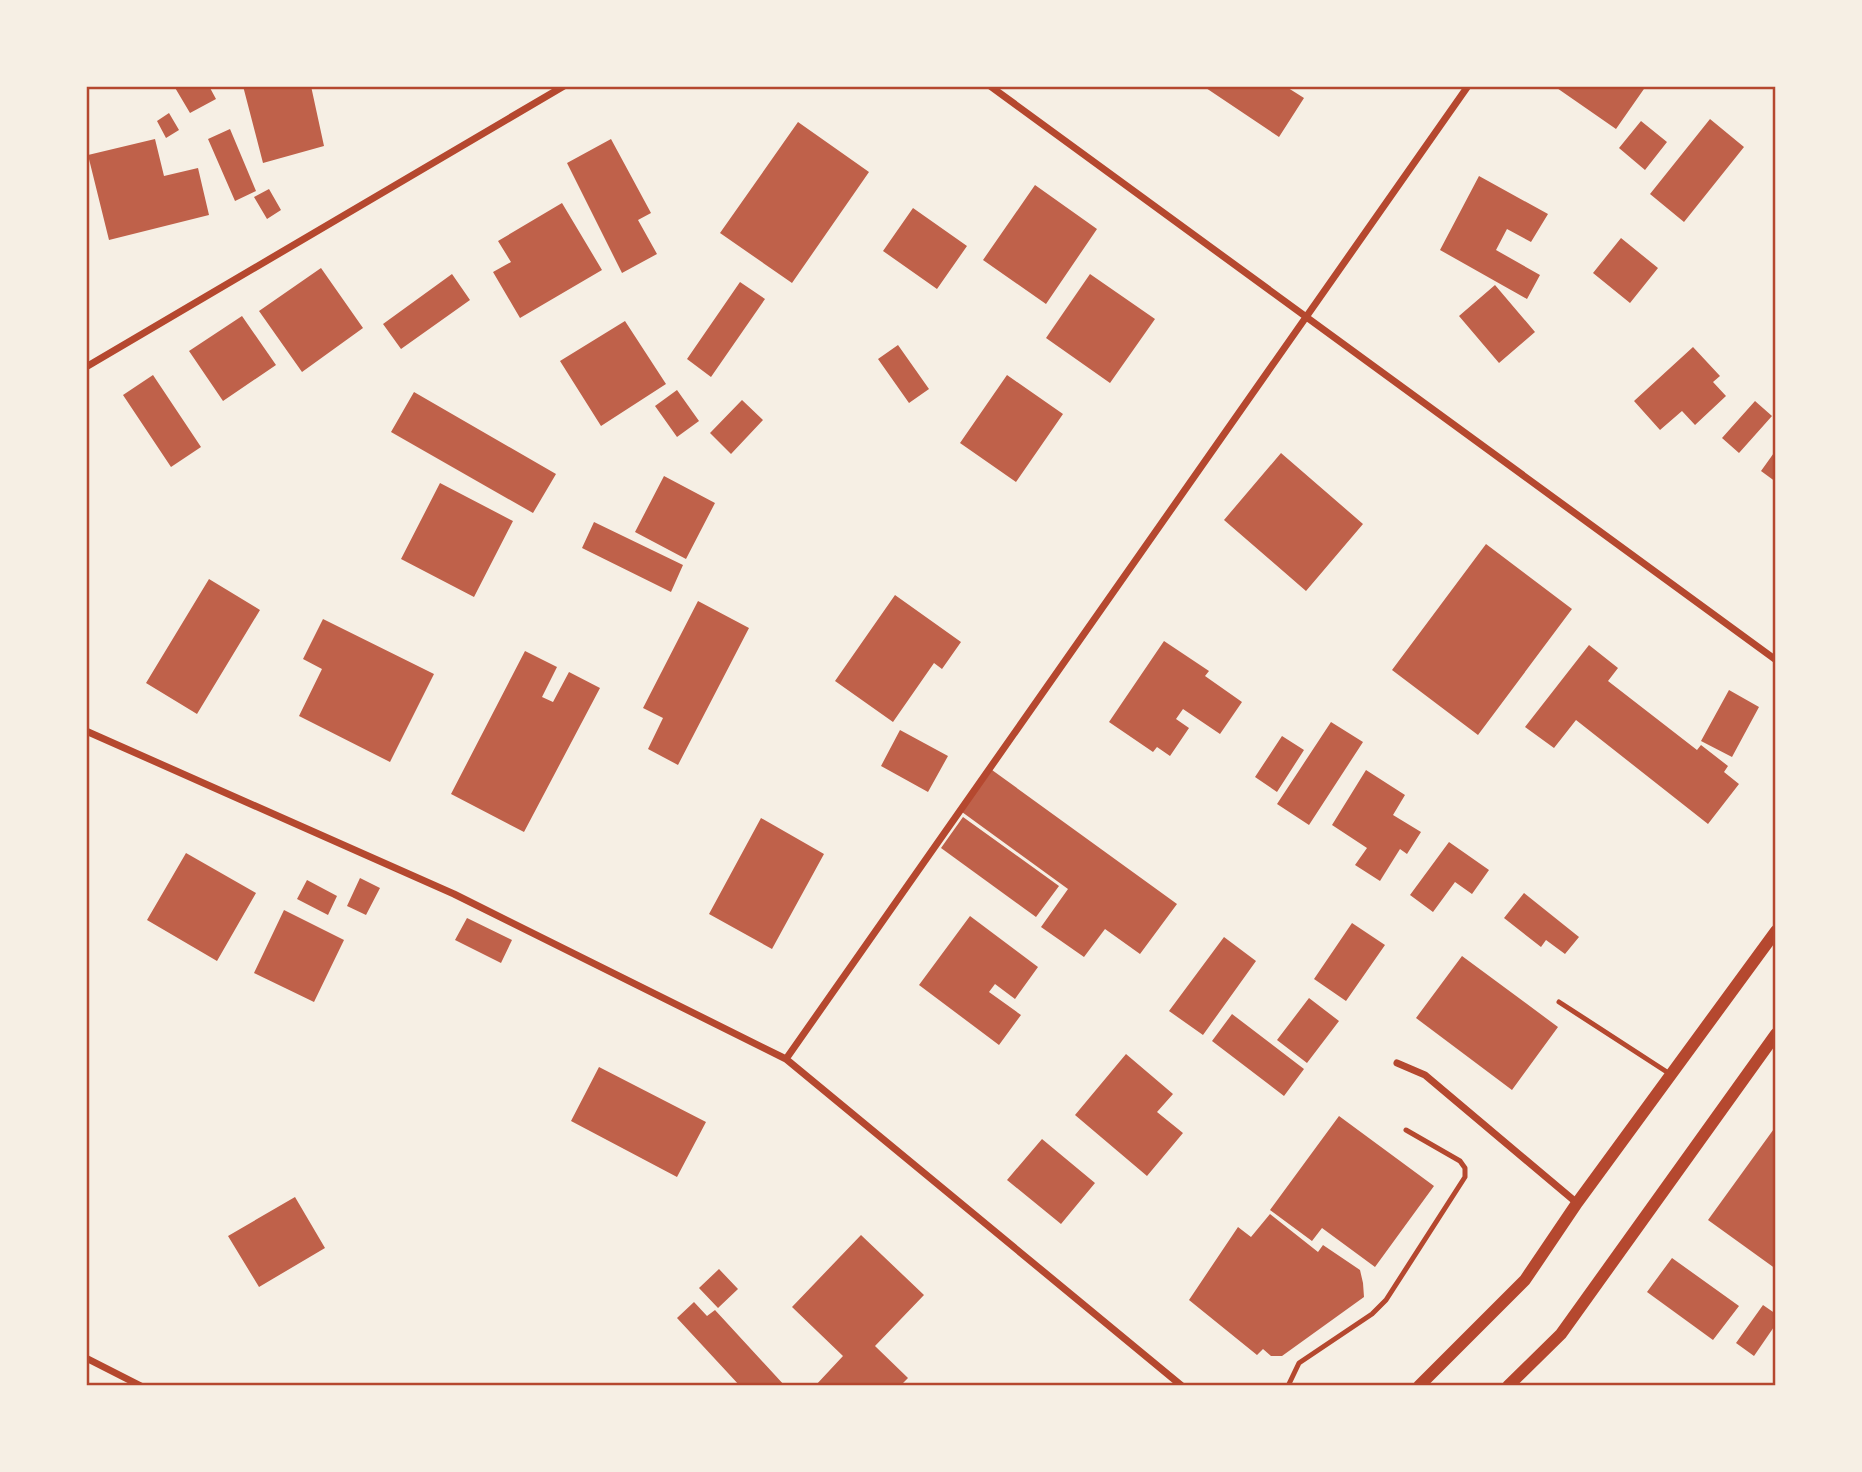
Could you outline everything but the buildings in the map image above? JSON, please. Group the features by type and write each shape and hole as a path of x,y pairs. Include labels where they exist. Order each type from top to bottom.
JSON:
{"street":[{"path":"86,367 564,86"},
{"path":"990,86 1776,660"},
{"path":"786,1059 1468,86"},
{"path":"86,731 454,894 786,1059 1182,1386"},
{"path":"1419,1386 1525,1280 1577,1203 1776,930"},
{"path":"1508,1386 1561,1334 1776,1034"},
{"path":"1397,1063 1425,1075 1577,1203"},
{"path":"86,1358 141,1386"}],"lane":[{"path":"1559,1002 1672,1076"},
{"path":"1288,1386 1299,1363 1372,1314 1387,1300 1465,1177 1465,1168 1460,1161 1406,1130"}]}
